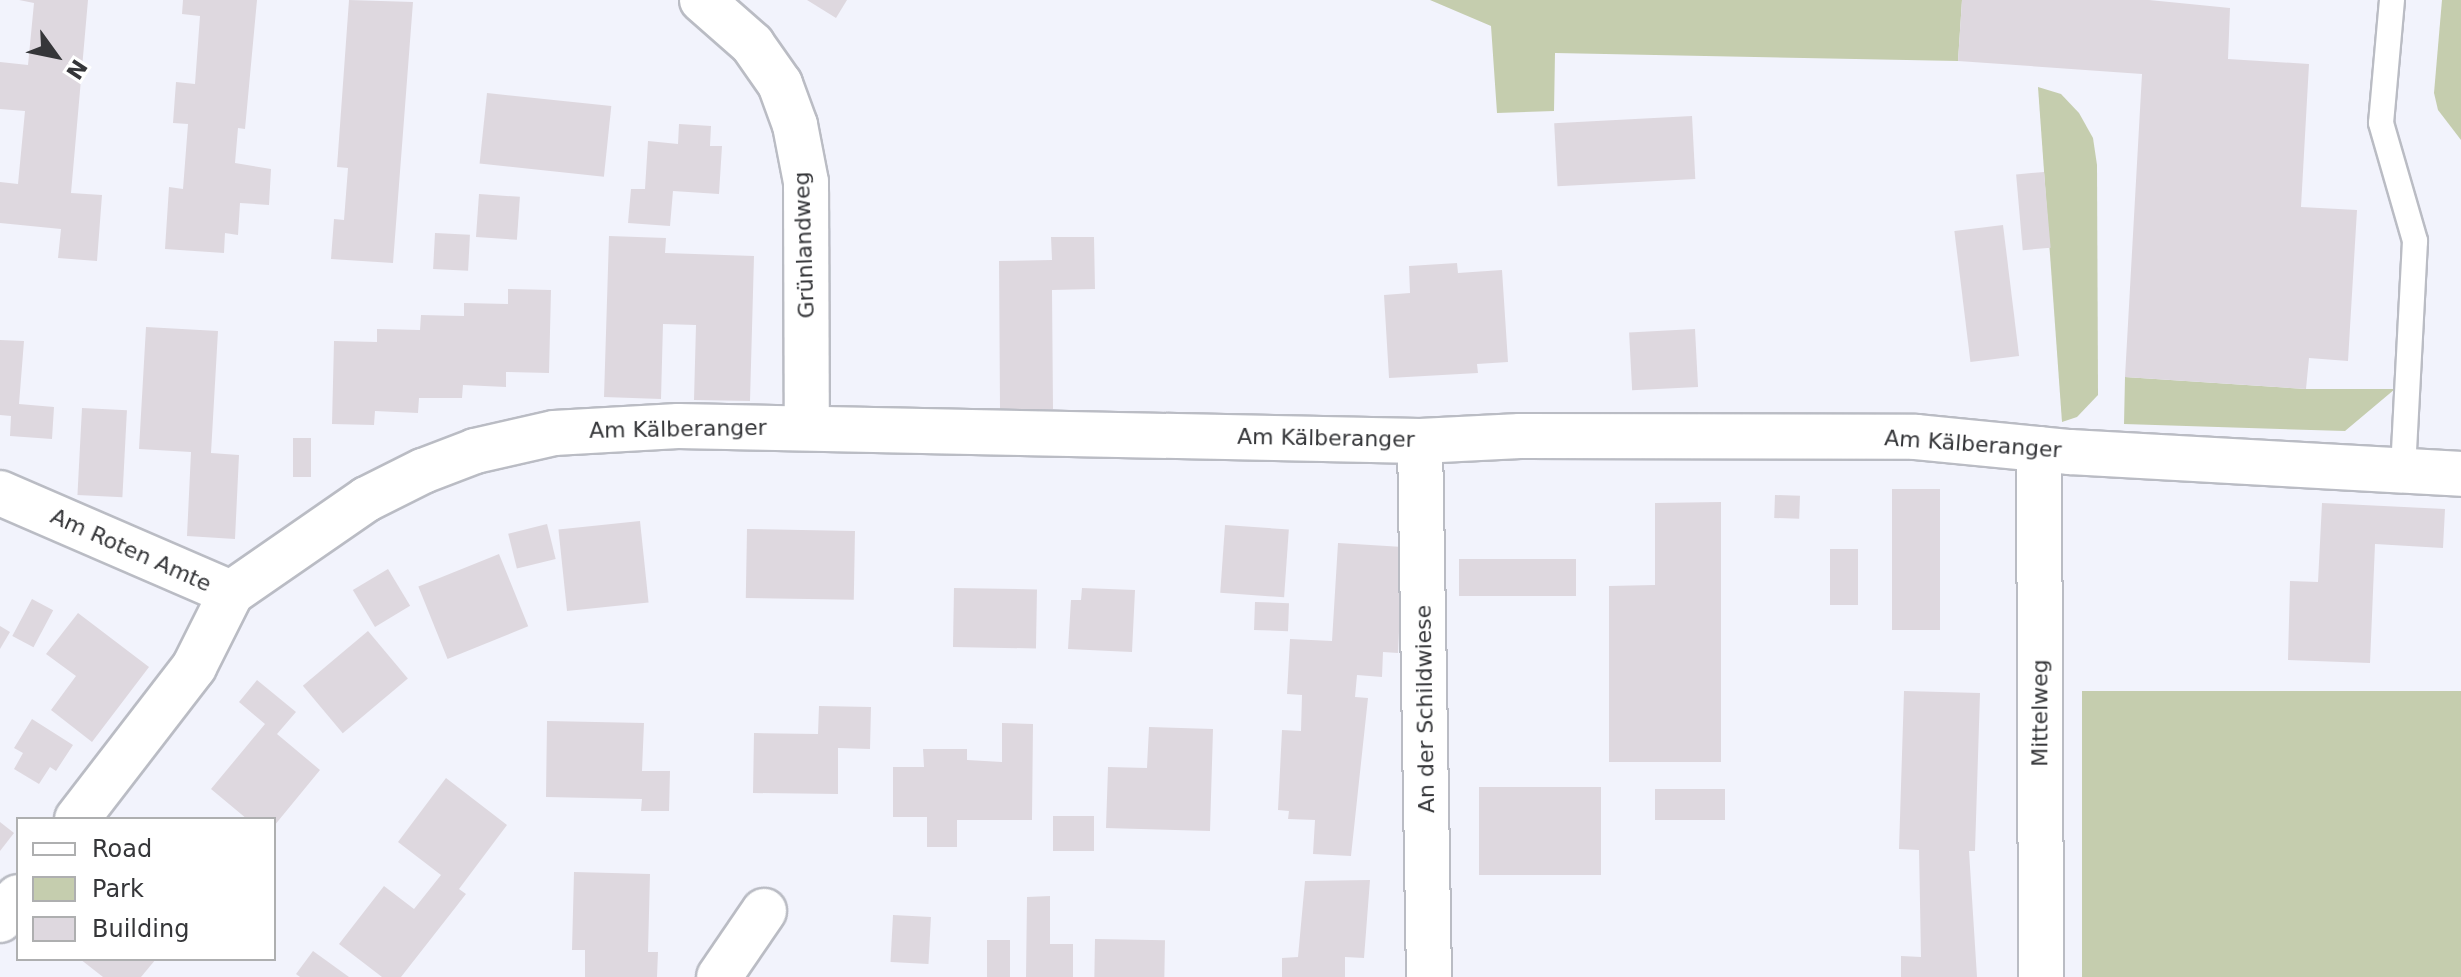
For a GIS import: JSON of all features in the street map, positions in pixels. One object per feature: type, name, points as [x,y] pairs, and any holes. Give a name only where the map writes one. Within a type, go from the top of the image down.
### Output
[{"type":"street","name":"Grünlandweg","points":[[702,0],[752,44],[780,84],[795,125],[806,182],[807,428]]},
{"type":"street","name":"Am Kälberanger","points":[[231,593],[367,499],[475,451],[554,433],[678,426],[1420,441],[1520,436],[1916,437],[2039,449],[2461,474]]},
{"type":"street","name":"An der Schildwiese","points":[[1420,441],[1429,977]]},
{"type":"street","name":"Mittelweg","points":[[2039,449],[2041,977]]},
{"type":"street","name":"Am Roten Amte","points":[[0,493],[231,593],[194,667],[79,817]]},
{"type":"street","points":[[0,920],[16,900]]},
{"type":"street","points":[[719,977],[764,911]]},
{"type":"lane","points":[[2392,0],[2381,123],[2415,241],[2403,469]]},
{"type":"green space","points":[[1430,0],[1962,0],[1958,61],[1555,53],[1554,111],[1497,113],[1491,26]]},
{"type":"green space","points":[[2442,0],[2461,0],[2461,140],[2438,110],[2434,93]]},
{"type":"green space","points":[[2038,87],[2061,94],[2079,113],[2093,138],[2097,165],[2098,395],[2077,417],[2062,422]]},
{"type":"green space","points":[[2125,377],[2306,389],[2395,389],[2345,431],[2124,424]]},
{"type":"green space","points":[[2082,691],[2461,691],[2461,977],[2082,977]]},
{"type":"building","points":[[19,0],[88,0],[71,193],[102,195],[97,261],[58,258],[61,229],[0,223],[0,182],[18,184],[25,111],[0,109],[0,62],[28,65],[34,3]]},
{"type":"building","points":[[183,0],[257,0],[245,129],[238,128],[235,163],[271,169],[269,205],[240,203],[238,235],[225,233],[224,253],[165,249],[169,187],[183,189],[188,124],[173,123],[176,82],[195,84],[200,16],[182,14]]},
{"type":"building","points":[[349,0],[413,2],[393,263],[331,259],[334,219],[344,220],[348,168],[337,167]]},
{"type":"building","points":[[807,0],[847,0],[836,18]]},
{"type":"building","points":[[1962,0],[2149,0],[2230,8],[2228,59],[2309,64],[2301,207],[2357,210],[2348,361],[2309,358],[2306,389],[2125,377],[2142,74],[1958,61]]},
{"type":"building","points":[[487,93],[611,106],[604,177],[480,164]]},
{"type":"building","points":[[1692,116],[1695,179],[1557,186],[1554,123]]},
{"type":"building","points":[[679,124],[711,126],[710,146],[722,146],[719,194],[673,191],[670,226],[628,223],[631,189],[645,189],[648,141],[678,144]]},
{"type":"building","points":[[2044,172],[2051,248],[2023,250],[2016,174]]},
{"type":"building","points":[[479,194],[520,197],[517,240],[476,237]]},
{"type":"building","points":[[2003,225],[2019,356],[1970,362],[1954,231]]},
{"type":"building","points":[[435,233],[470,235],[468,271],[433,269]]},
{"type":"building","points":[[609,236],[666,238],[665,253],[754,256],[750,401],[694,400],[696,325],[663,324],[661,399],[604,397]]},
{"type":"building","points":[[1051,237],[1094,237],[1095,289],[1052,290],[1053,409],[1000,410],[999,261],[1052,260]]},
{"type":"building","points":[[1457,263],[1458,273],[1502,270],[1508,362],[1477,364],[1478,373],[1389,378],[1384,295],[1410,293],[1409,266]]},
{"type":"building","points":[[508,289],[551,290],[549,373],[506,372],[506,387],[463,385],[462,398],[419,398],[418,413],[375,411],[374,425],[332,424],[334,341],[377,342],[377,329],[420,330],[421,315],[464,316],[464,303],[508,304]]},
{"type":"building","points":[[146,327],[218,331],[211,453],[239,455],[235,539],[187,536],[191,452],[139,449]]},
{"type":"building","points":[[1695,329],[1698,387],[1632,390],[1629,332]]},
{"type":"building","points":[[0,340],[24,341],[19,404],[54,407],[52,439],[10,436],[11,416],[0,415]]},
{"type":"building","points":[[82,408],[127,410],[122,497],[77,495]]},
{"type":"building","points":[[293,438],[311,438],[311,477],[293,477]]},
{"type":"building","points":[[1892,489],[1940,489],[1940,630],[1892,630]]},
{"type":"building","points":[[1775,495],[1800,496],[1799,519],[1774,518]]},
{"type":"building","points":[[1721,502],[1721,762],[1609,762],[1609,586],[1655,585],[1655,503]]},
{"type":"building","points":[[2322,503],[2445,509],[2443,548],[2375,544],[2370,663],[2288,660],[2290,581],[2318,582]]},
{"type":"building","points":[[640,521],[649,603],[567,611],[558,530]]},
{"type":"building","points":[[547,524],[556,559],[517,569],[508,534]]},
{"type":"building","points":[[1225,525],[1289,529],[1284,597],[1220,593]]},
{"type":"building","points":[[747,529],[855,531],[854,600],[746,598]]},
{"type":"building","points":[[1338,543],[1403,547],[1398,653],[1383,652],[1382,677],[1357,675],[1355,697],[1368,698],[1351,856],[1313,854],[1315,820],[1288,819],[1289,811],[1278,810],[1282,730],[1301,731],[1302,695],[1287,694],[1290,639],[1332,641]]},
{"type":"building","points":[[1830,549],[1858,549],[1858,605],[1830,605]]},
{"type":"building","points":[[499,554],[528,626],[448,659],[418,587]]},
{"type":"building","points":[[1459,559],[1576,559],[1576,596],[1459,596]]},
{"type":"building","points":[[388,569],[410,606],[375,627],[353,590]]},
{"type":"building","points":[[954,588],[1037,589],[1036,648],[953,647]]},
{"type":"building","points":[[1082,588],[1135,590],[1132,652],[1068,649],[1071,600],[1081,600]]},
{"type":"building","points":[[32,599],[53,610],[33,647],[12,636]]},
{"type":"building","points":[[1255,602],[1289,603],[1288,631],[1254,630]]},
{"type":"building","points":[[78,613],[149,667],[92,742],[51,710],[76,676],[46,654]]},
{"type":"building","points":[[0,626],[10,632],[0,649]]},
{"type":"building","points":[[368,631],[408,678],[343,733],[303,686]]},
{"type":"building","points":[[257,680],[296,712],[277,734],[320,770],[276,824],[276,817],[245,817],[211,789],[265,724],[239,702]]},
{"type":"building","points":[[1904,691],[1980,693],[1975,851],[1969,851],[1977,977],[1901,977],[1901,956],[1921,957],[1919,850],[1899,849]]},
{"type":"building","points":[[819,706],[871,707],[870,749],[838,748],[838,794],[753,793],[754,733],[818,734]]},
{"type":"building","points":[[32,719],[73,745],[56,771],[50,767],[39,784],[14,769],[23,753],[14,748]]},
{"type":"building","points":[[547,721],[644,723],[642,771],[670,771],[669,811],[641,811],[642,799],[546,797]]},
{"type":"building","points":[[1002,723],[1033,724],[1032,820],[957,820],[957,847],[927,847],[927,817],[893,817],[893,767],[924,767],[923,749],[967,749],[967,760],[1002,762]]},
{"type":"building","points":[[1149,727],[1213,729],[1210,831],[1106,828],[1108,767],[1147,768]]},
{"type":"building","points":[[446,778],[507,825],[459,889],[466,894],[401,977],[382,977],[339,944],[384,886],[414,909],[441,875],[398,842]]},
{"type":"building","points":[[1479,787],[1601,787],[1601,875],[1479,875]]},
{"type":"building","points":[[1655,789],[1725,789],[1725,820],[1655,820]]},
{"type":"building","points":[[1053,816],[1094,816],[1094,851],[1053,851]]},
{"type":"building","points":[[0,822],[14,833],[0,851]]},
{"type":"building","points":[[574,872],[650,874],[648,952],[658,952],[657,977],[585,977],[585,950],[572,950]]},
{"type":"building","points":[[1370,880],[1364,958],[1345,957],[1345,977],[1282,977],[1282,958],[1298,957],[1305,881]]},
{"type":"building","points":[[1050,896],[1050,944],[1073,944],[1073,977],[1026,977],[1027,897]]},
{"type":"building","points":[[893,915],[931,917],[928,964],[891,962]]},
{"type":"building","points":[[1095,939],[1165,940],[1164,977],[1094,977]]},
{"type":"building","points":[[987,940],[1010,940],[1010,977],[987,977]]},
{"type":"building","points":[[313,951],[349,977],[300,977],[296,974]]},
{"type":"building","points":[[83,961],[154,961],[141,977],[103,977]]}]
